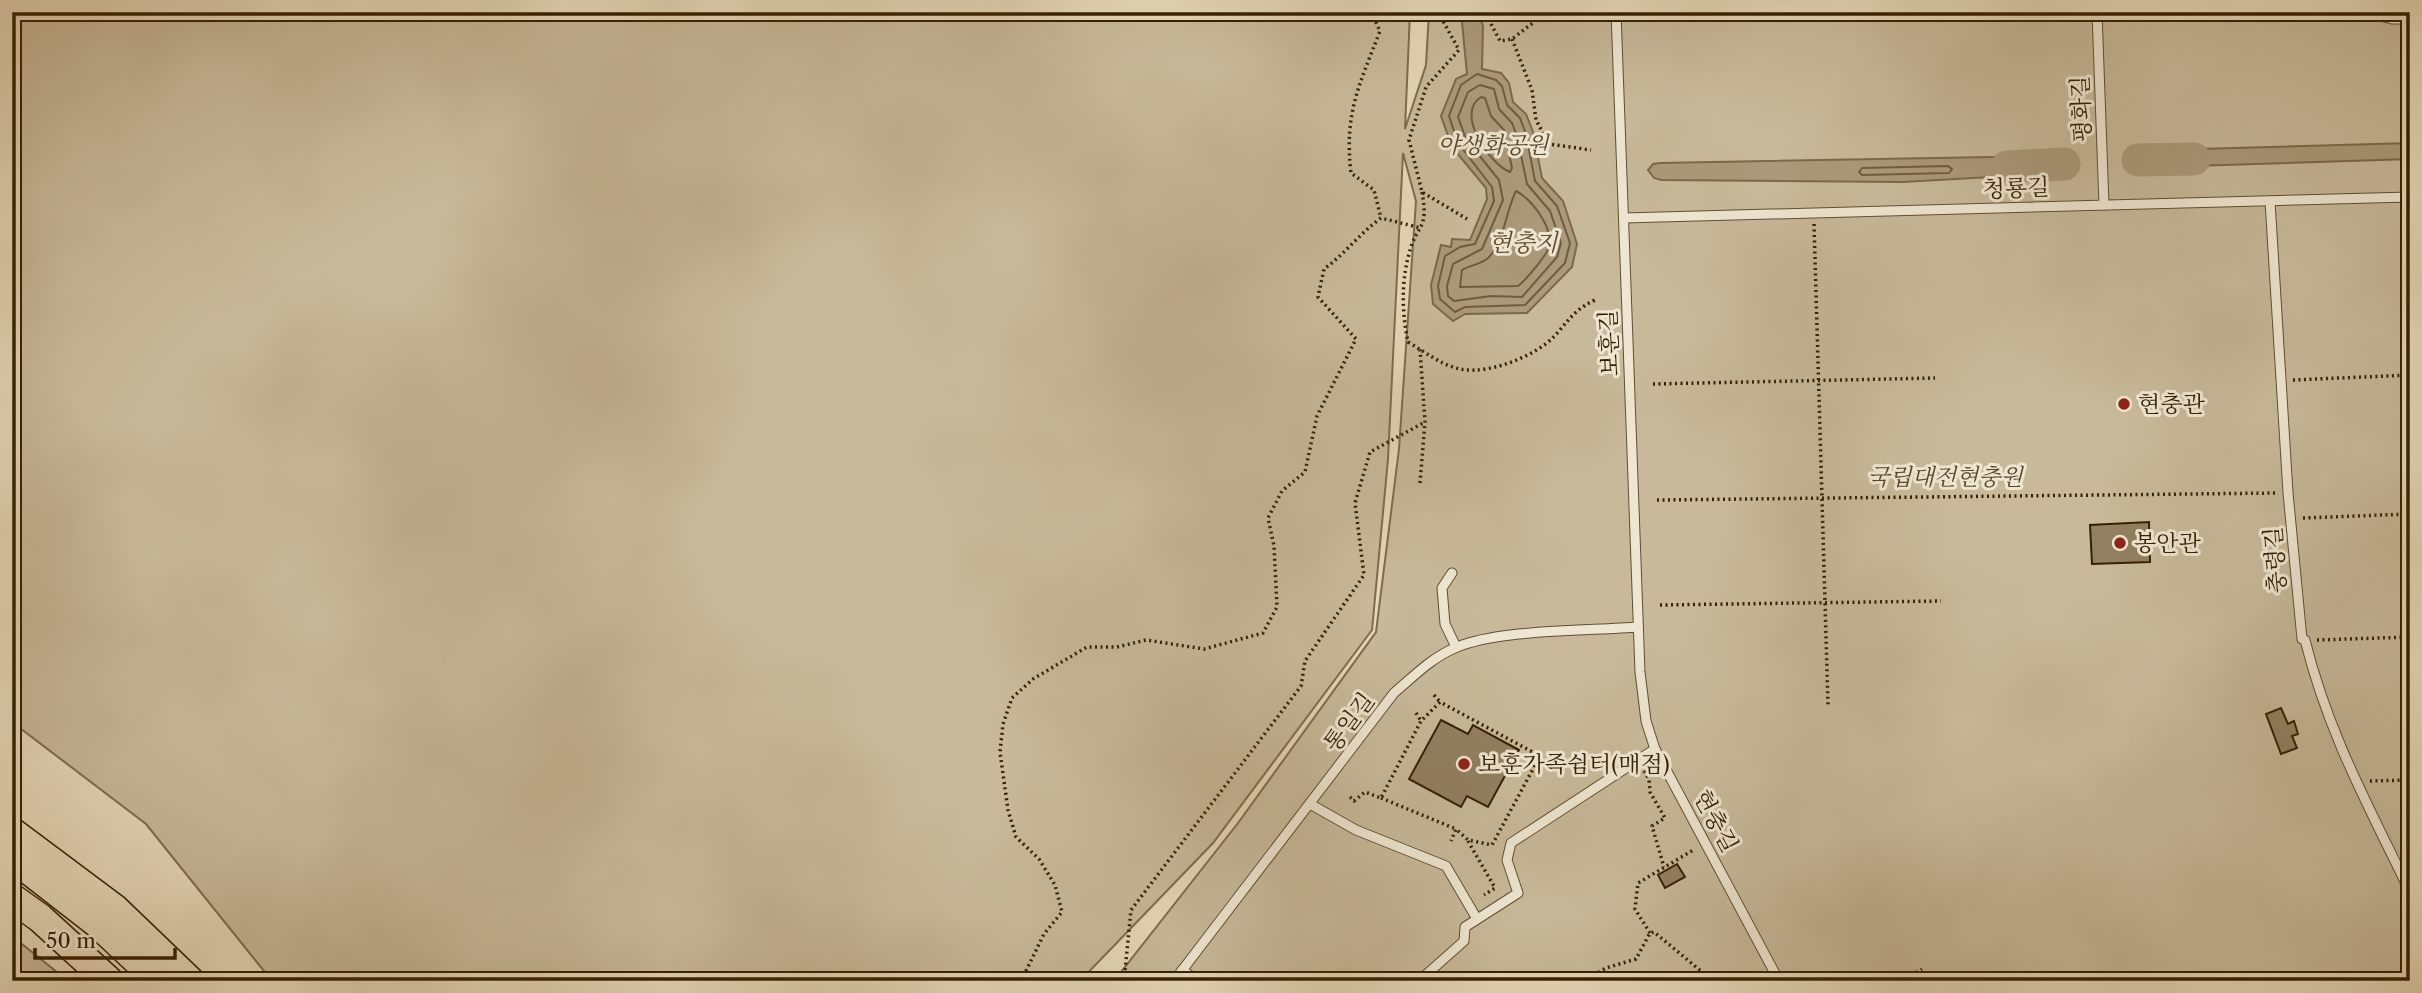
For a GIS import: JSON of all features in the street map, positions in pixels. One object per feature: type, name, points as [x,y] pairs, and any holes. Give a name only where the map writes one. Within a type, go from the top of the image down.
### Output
[{"type":"main road","points":[[12,832],[115,909],[190,981]]},
{"type":"main road","points":[[12,857],[97,923],[159,981]]},
{"type":"main road","points":[[12,876],[73,922],[139,981]]},
{"type":"main road","points":[[12,898],[40,918],[109,981]]},
{"type":"lane","name":"보훈길","points":[[1616,12],[1640,672]]},
{"type":"lane","name":"평화길","points":[[2098,12],[2104,205]]},
{"type":"lane","points":[[2365,12],[2392,19],[2410,19]]},
{"type":"lane","name":"청룡길","points":[[1624,218],[2410,197]]},
{"type":"lane","name":"충령길","points":[[2270,201],[2288,493],[2302,639],[2305,640],[2318,695],[2343,757],[2410,892]]},
{"type":"lane","points":[[1452,573],[1442,588],[1445,624],[1456,648]]},
{"type":"lane","name":"통일길","points":[[1174,981],[1394,694],[1432,660],[1456,648],[1487,638],[1638,627]]},
{"type":"lane","name":"현충길","points":[[1640,672],[1646,721],[1655,748],[1779,981]]},
{"type":"lane","points":[[1419,981],[1464,941],[1465,927],[1518,893],[1507,860],[1511,843],[1655,748]]},
{"type":"lane","points":[[1310,804],[1356,830],[1446,866],[1477,919]]},
{"type":"lane","points":[[1182,970],[1198,981]]},
{"type":"path","points":[[1371,12],[1380,31],[1350,112],[1347,144],[1351,173],[1374,190],[1381,218]]},
{"type":"path","points":[[1438,12],[1459,50],[1426,88],[1409,140],[1426,218],[1409,253],[1402,314],[1408,342],[1444,364],[1475,373],[1518,360],[1547,342],[1574,310],[1595,300]]},
{"type":"path","points":[[1491,24],[1500,41],[1512,39],[1547,12]]},
{"type":"path","points":[[1512,39],[1532,90],[1536,120],[1549,144],[1591,149]]},
{"type":"path","points":[[1422,192],[1467,219]]},
{"type":"path","points":[[1814,213],[1828,705]]},
{"type":"path","points":[[1381,218],[1421,228]]},
{"type":"path","points":[[1021,981],[1044,934],[1062,912],[1055,885],[1039,859],[1016,836],[1008,810],[1000,752],[1003,724],[1012,698],[1033,679],[1087,647],[1116,647],[1146,640],[1204,649],[1264,633],[1277,607],[1274,546],[1268,518],[1282,491],[1305,472],[1317,416],[1356,339],[1318,297],[1324,269],[1348,251],[1367,229],[1381,218]]},
{"type":"path","points":[[1420,349],[1425,422],[1420,483]]},
{"type":"path","points":[[2283,380],[2410,375]]},
{"type":"path","points":[[1653,384],[1935,378]]},
{"type":"path","points":[[1124,981],[1131,910],[1301,686],[1305,661],[1364,575],[1355,503],[1370,452],[1425,422]]},
{"type":"path","points":[[1657,500],[2288,493]]},
{"type":"path","points":[[2291,518],[2410,514]]},
{"type":"path","points":[[1660,605],[1941,601]]},
{"type":"path","points":[[2305,640],[2410,636]]},
{"type":"path","points":[[1434,695],[1440,702],[1541,756],[1492,845],[1468,840]]},
{"type":"path","points":[[1381,798],[1421,721],[1440,702]]},
{"type":"path","points":[[1416,713],[1421,721]]},
{"type":"path","points":[[1642,769],[1665,818],[1652,826],[1664,867]]},
{"type":"path","points":[[2357,782],[2410,780]]},
{"type":"path","points":[[1350,797],[1354,801],[1364,792],[1456,830],[1468,840],[1495,888],[1484,895]]},
{"type":"path","points":[[1451,841],[1456,830]]},
{"type":"path","points":[[1650,933],[1635,909],[1638,883],[1706,843]]},
{"type":"path","points":[[1650,933],[1654,932],[1713,981]]},
{"type":"path","points":[[1584,981],[1606,968],[1636,959],[1650,933]]},
{"type":"path","points":[[1902,981],[1922,968]]},
{"type":"green space","points":[[12,12],[1410,12],[1405,129],[1426,65],[1429,12],[2410,12],[2410,981],[1114,981],[1238,823],[1376,632],[1399,449],[1416,201],[1403,153],[1388,459],[1372,630],[1213,843],[1080,981],[272,981],[146,824],[12,722]]},
{"type":"green space","points":[[12,936],[68,981],[12,980]]},
{"type":"water","name":"현충지","points":[[1461,12],[1478,12],[1483,26],[1482,69],[1501,73],[1509,83],[1513,102],[1526,114],[1533,132],[1542,178],[1563,201],[1577,244],[1572,267],[1527,313],[1465,314],[1453,321],[1433,304],[1431,285],[1441,245],[1451,247],[1452,239],[1470,240],[1487,199],[1486,188],[1452,147],[1441,116],[1456,79],[1467,74]]},
{"type":"water","points":[[2410,143],[2410,159],[2161,167],[2151,160],[2161,150]]},
{"type":"water","points":[[2044,156],[2052,165],[2043,174],[1903,182],[1661,180],[1654,178],[1648,170],[1653,164],[1660,163]]},
{"type":"building","name":"봉안관","points":[[2149,522],[2150,562],[2092,564],[2090,525]]},
{"type":"building","points":[[2281,708],[2288,724],[2294,721],[2298,734],[2292,736],[2297,748],[2281,754],[2266,714]]},
{"type":"building","name":"보훈가족쉼터(매점)","points":[[1441,720],[1468,734],[1473,725],[1519,750],[1488,807],[1467,796],[1461,807],[1409,779]]},
{"type":"building","points":[[1677,864],[1685,877],[1665,888],[1658,875]]},
{"type":"waterway","points":[[2138,160],[2194,159]]},
{"type":"waterway","points":[[2007,167],[2064,164]]},
{"type":"place","name":"현충관","points":[[2124,404]]},
{"type":"place","name":"봉안관","points":[[2120,543]]},
{"type":"place","name":"보훈가족쉼터(매점)","points":[[1464,764]]},
{"type":"park label","name":"야생화공원","points":[[1493,145]]},
{"type":"park label","name":"국립대전현충원","points":[[1945,477]]}]
